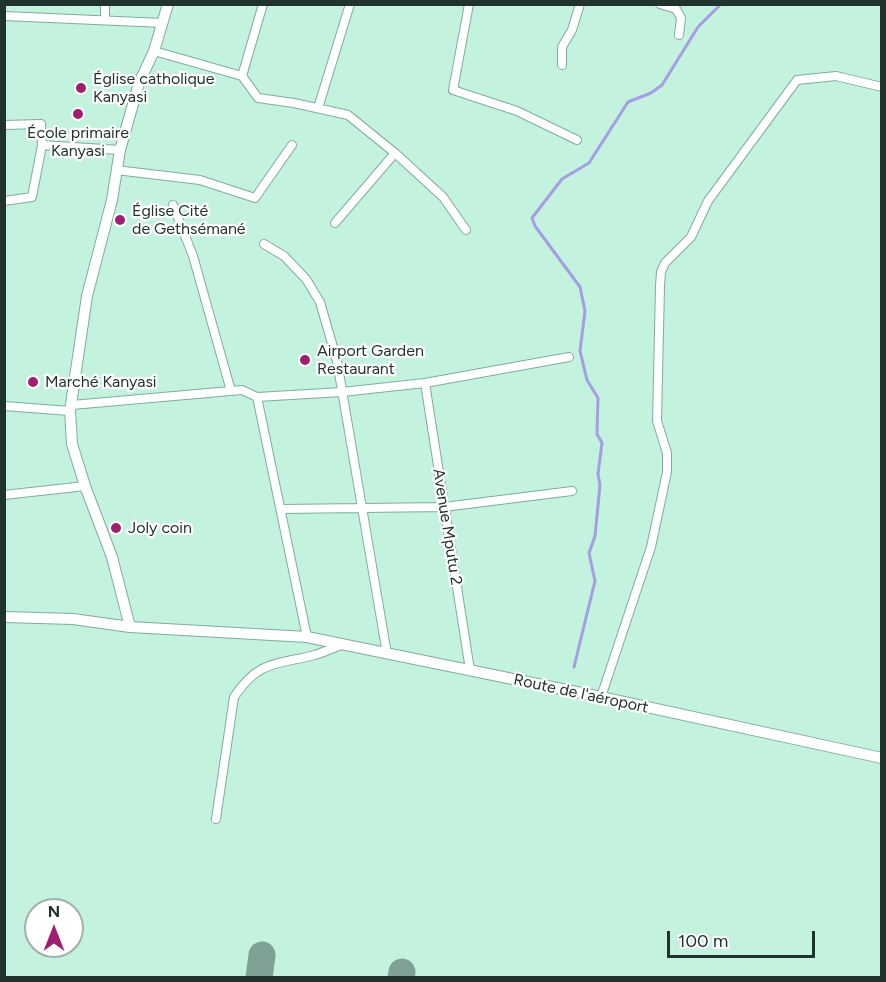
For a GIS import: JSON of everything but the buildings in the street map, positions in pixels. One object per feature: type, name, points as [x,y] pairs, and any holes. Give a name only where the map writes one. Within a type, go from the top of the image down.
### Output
[{"type":"street","points":[[105,4],[105,20]]},
{"type":"street","points":[[130,627],[112,557],[84,486],[72,444],[71,408],[87,296],[112,200],[120,150],[139,83],[154,51],[168,4]]},
{"type":"street","points":[[242,76],[263,4]]},
{"type":"street","points":[[318,108],[350,4]]},
{"type":"street","points":[[469,4],[453,90],[517,111],[577,140]]},
{"type":"street","points":[[562,64],[562,47],[572,30],[580,4]]},
{"type":"street","points":[[660,4],[676,9],[681,18],[679,35]]},
{"type":"street","points":[[4,16],[163,23]]},
{"type":"street","points":[[154,51],[242,76],[258,98],[348,115],[395,153],[443,197],[466,230]]},
{"type":"street","points":[[601,697],[651,548],[667,472],[667,453],[657,421],[660,272],[665,263],[691,237],[708,201],[797,80],[836,76],[882,87]]},
{"type":"street","points":[[4,124],[41,124],[42,145],[32,197],[4,201]]},
{"type":"street","points":[[42,145],[120,150]]},
{"type":"street","points":[[116,170],[200,180],[255,198],[292,145]]},
{"type":"street","points":[[335,223],[395,153]]},
{"type":"street","points":[[173,205],[193,256],[231,391]]},
{"type":"street","points":[[264,244],[284,256],[306,279],[320,302],[337,361],[387,654]]},
{"type":"street","points":[[4,406],[71,408],[242,390],[257,398],[342,392],[425,383],[568,357]]},
{"type":"street","name":"Avenue Mputu 2","points":[[425,383],[470,670]]},
{"type":"street","points":[[257,398],[307,637]]},
{"type":"street","points":[[4,495],[84,486]]},
{"type":"street","points":[[281,509],[444,507],[572,491]]},
{"type":"street","name":"Route de l'aéroport","points":[[4,617],[73,619],[130,627],[307,637],[601,697],[882,758]]},
{"type":"street","points":[[216,819],[234,697],[244,683],[265,666],[315,655],[342,645]]},
{"type":"waterway","points":[[574,667],[595,581],[589,553],[595,536],[600,485],[598,474],[602,443],[597,434],[598,398],[587,380],[580,351],[585,311],[580,287],[535,226],[532,218],[562,179],[589,163],[628,102],[651,93],[662,85],[698,27],[721,4]]},
{"type":"taxiway","points":[[259,978],[262,955]]},
{"type":"taxiway","points":[[401,978],[402,972]]},
{"type":"place","name":"Église catholique Kanyasi","points":[[81,88]]},
{"type":"place","name":"École primaire Kanyasi","points":[[78,114]]},
{"type":"place","name":"Église Cité de Gethsémané","points":[[120,220]]},
{"type":"place","name":"Airport Garden Restaurant","points":[[305,360]]},
{"type":"place","name":"Marché Kanyasi","points":[[33,382]]},
{"type":"place","name":"Joly coin","points":[[116,528]]}]
